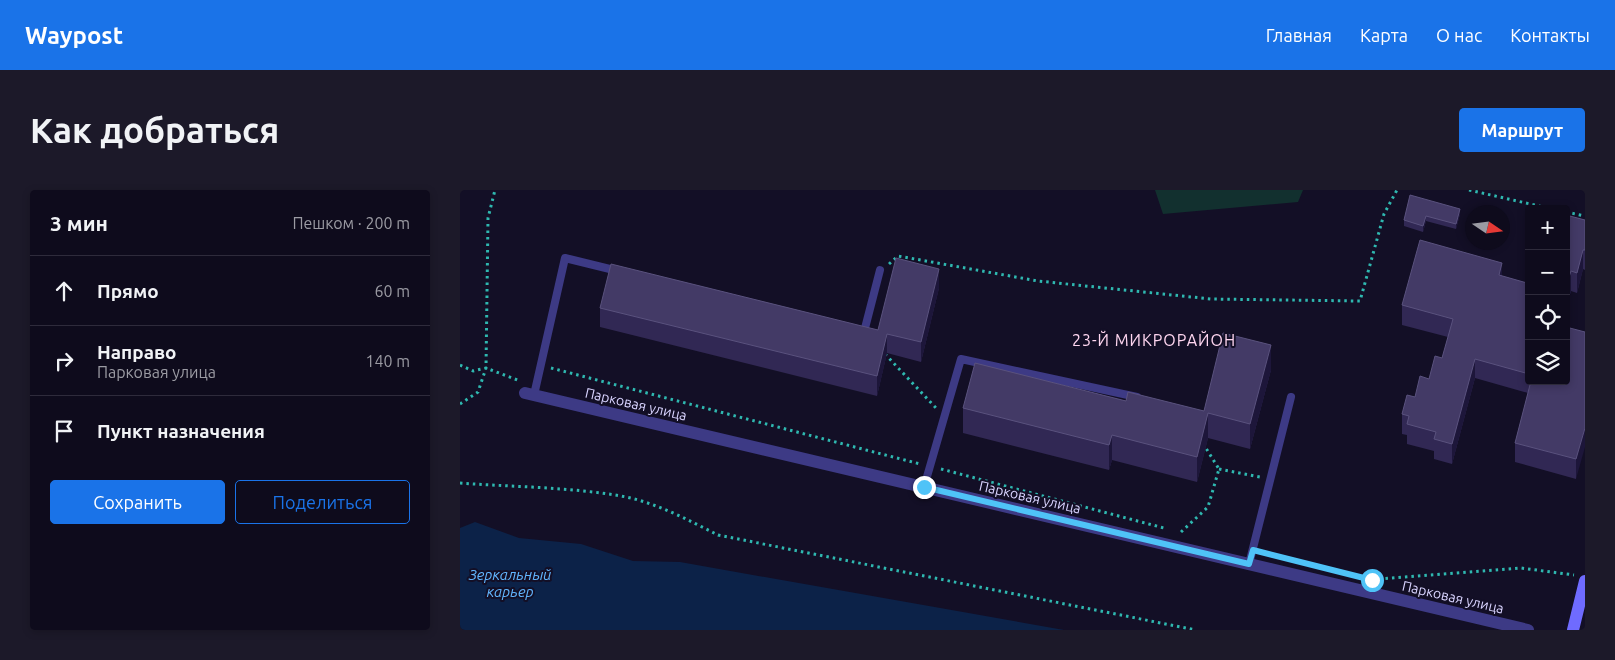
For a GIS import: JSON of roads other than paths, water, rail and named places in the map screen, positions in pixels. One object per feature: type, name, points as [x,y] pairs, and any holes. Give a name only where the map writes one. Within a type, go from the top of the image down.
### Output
[{"type":"street","name":"Парковая улица","points":[[530,394],[1528,630]]},
{"type":"street","points":[[1573,630],[1580,578]]},
{"type":"lane","points":[[530,394],[541,366],[565,258],[623,272]]},
{"type":"lane","points":[[855,329],[864,332],[880,270]]},
{"type":"lane","points":[[924,487],[961,360],[1142,398]]},
{"type":"lane","points":[[1249,564],[1291,397]]},
{"type":"water","name":"Зеркальный карьер","points":[[475,522],[519,538],[581,544],[633,561],[680,562],[1064,630],[460,630],[460,528]]},
{"type":"district","name":"23-Й МИКРОРАЙОН","points":[[1154,340]]}]
